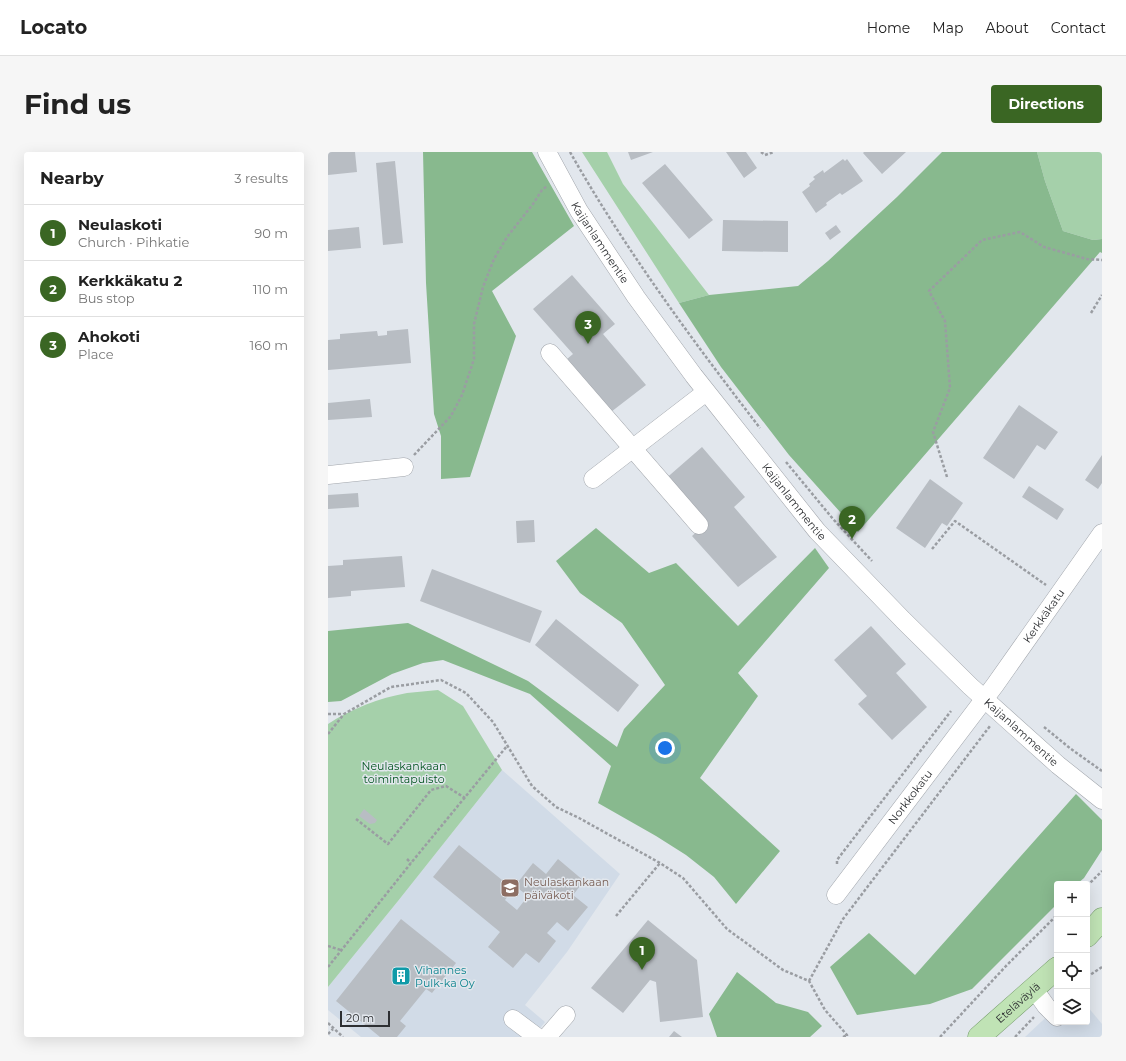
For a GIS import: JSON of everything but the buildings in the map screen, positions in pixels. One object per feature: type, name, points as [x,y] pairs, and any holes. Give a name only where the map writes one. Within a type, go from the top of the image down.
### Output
[{"type":"main road","points":[[1090,933],[1102,919]]},
{"type":"main road","name":"Eteläväylä","points":[[979,1037],[1054,971]]},
{"type":"street","name":"Kaijanlammentie","points":[[547,152],[579,211],[636,297],[706,392],[817,531],[903,620],[984,699],[1058,765],[1102,800]]},
{"type":"street","points":[[550,353],[634,448],[700,526]]},
{"type":"street","points":[[593,479],[706,392]]},
{"type":"street","points":[[328,475],[404,467]]},
{"type":"street","name":"Kerkkäkatu","points":[[984,699],[1102,533]]},
{"type":"street","name":"Norkkokatu","points":[[836,895],[984,699]]},
{"type":"street","points":[[1034,989],[1046,1006],[1054,1014]]},
{"type":"street","points":[[547,1037],[566,1015]]},
{"type":"street","points":[[513,1019],[537,1037]]},
{"type":"path","points":[[570,152],[597,200],[693,341],[764,434]]},
{"type":"path","points":[[760,152],[765,155],[774,152]]},
{"type":"path","points":[[404,467],[451,416],[462,395],[474,359],[474,324],[483,287],[494,259],[507,237],[542,190],[560,176]]},
{"type":"path","points":[[947,477],[933,432],[950,388],[945,321],[929,291],[982,240],[1020,232],[1044,247],[1088,259],[1102,260]]},
{"type":"path","points":[[1091,312],[1102,295]]},
{"type":"path","points":[[784,458],[833,519],[876,565]]},
{"type":"path","points":[[932,549],[955,521],[1050,588]]},
{"type":"path","points":[[328,734],[344,714],[391,687],[441,680],[466,693],[493,722],[532,786],[556,807],[579,818],[660,863],[683,878],[728,929],[783,970],[809,981],[825,1010],[847,1036],[843,1037]]},
{"type":"path","points":[[328,714],[344,714]]},
{"type":"path","points":[[1040,724],[1102,771]]},
{"type":"path","points":[[328,967],[507,746]]},
{"type":"path","points":[[809,981],[843,919],[973,748]]},
{"type":"path","points":[[356,819],[388,844],[431,790],[446,786],[465,798]]},
{"type":"path","points":[[407,859],[411,863]]},
{"type":"path","points":[[616,916],[660,863]]},
{"type":"path","points":[[1090,883],[1102,871]]},
{"type":"path","points":[[940,1037],[1006,966],[1055,917]]},
{"type":"path","points":[[328,946],[341,950]]},
{"type":"path","points":[[1090,975],[1102,967]]},
{"type":"path","points":[[328,1023],[343,1037]]},
{"type":"path","points":[[328,1034],[333,1029]]},
{"type":"shaded area","name":"Neulaskankaan päiväkoti","points":[[502,770],[620,874],[567,952],[525,1005],[545,1022],[533,1037],[361,1037],[328,1010],[328,987]]},
{"type":"shaded area","points":[[1054,1010],[1054,1025],[1090,1025],[1090,1010],[1102,1024],[1102,1037],[1025,1037]]},
{"type":"green space","points":[[423,152],[532,152],[574,226],[492,291],[516,336],[470,477],[441,479],[441,436],[434,414],[426,283]]},
{"type":"green space","points":[[582,152],[607,152],[623,184],[709,295],[679,303]]},
{"type":"green space","points":[[942,152],[1037,152],[1045,181],[1063,231],[1093,240],[1102,239],[1102,253],[1100,252],[858,532],[789,455],[721,367],[679,303],[709,295],[798,286],[828,261],[897,197]]},
{"type":"green space","points":[[1037,152],[1102,152],[1102,239],[1093,240],[1063,231],[1045,181]]},
{"type":"green space","points":[[596,528],[649,573],[676,563],[738,626],[815,548],[829,568],[738,673],[758,696],[700,778],[780,851],[736,904],[714,877],[686,855],[598,803],[611,766],[530,694],[443,660],[423,663],[392,674],[341,701],[328,702],[328,631],[408,623],[528,681],[617,747],[624,729],[665,685],[622,623],[580,593],[556,561]]},
{"type":"green space","name":"Neulaskankaan toimintapuisto","points":[[438,690],[463,706],[502,770],[328,987],[328,724],[356,709],[376,701],[407,693]]},
{"type":"green space","points":[[1076,794],[1102,820],[1102,850],[1084,878],[1080,881],[1054,881],[1054,907],[972,989],[930,1004],[857,1015],[830,967],[869,933],[915,975]]},
{"type":"green space","points":[[737,972],[776,1003],[808,1012],[822,1026],[810,1037],[717,1037],[709,1014]]},
{"type":"place","name":"Ahokoti","points":[[588,344]]},
{"type":"place","name":"Kerkkäkatu 2","points":[[852,539]]},
{"type":"place","name":"Neulaskankaan päiväkoti","points":[[510,888]]},
{"type":"place","name":"Neulaskoti","points":[[642,970]]},
{"type":"place","name":"Vihannes Pulk-ka Oy","points":[[401,976]]}]
